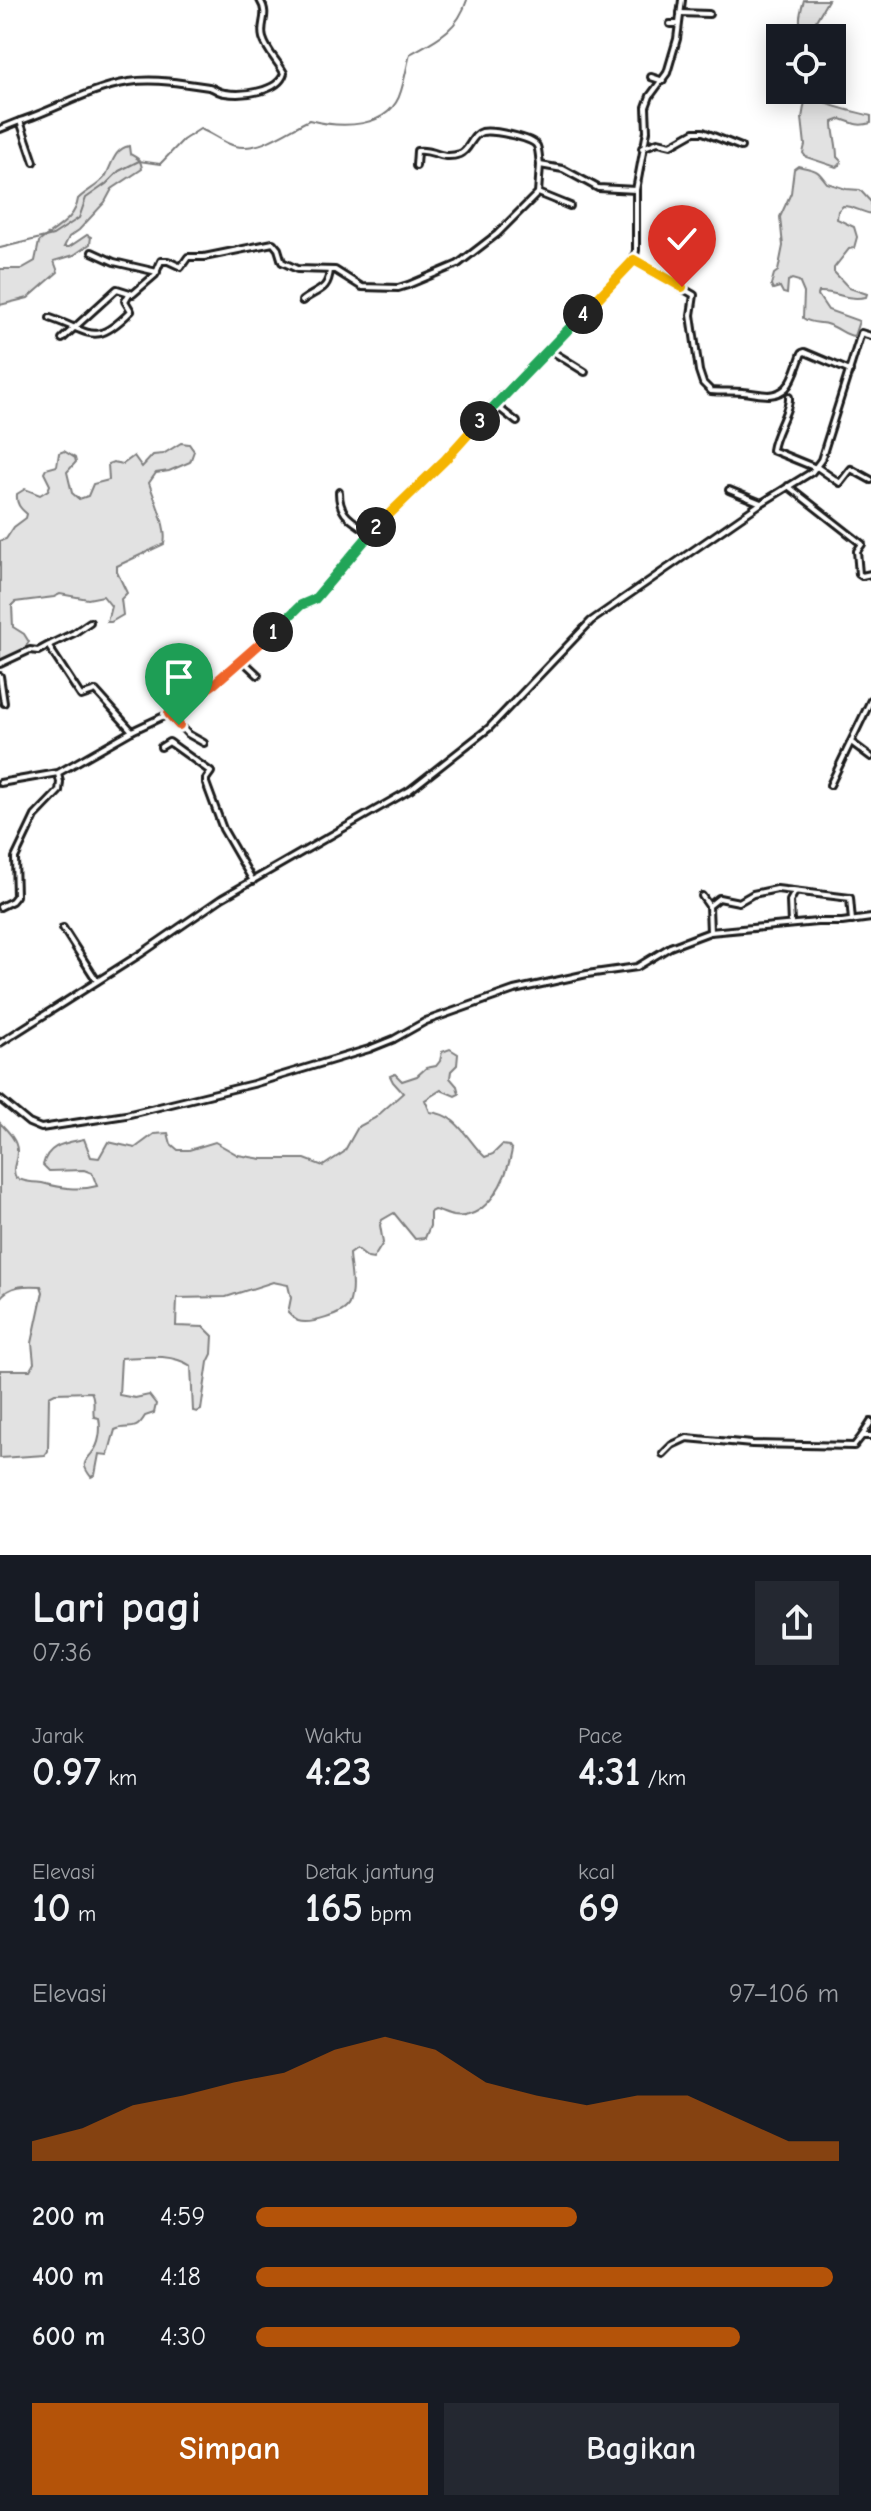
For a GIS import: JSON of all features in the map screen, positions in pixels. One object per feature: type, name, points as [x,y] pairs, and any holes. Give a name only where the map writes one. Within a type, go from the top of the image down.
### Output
[{"type":"street","points":[[0,129],[100,88],[134,81],[209,87],[231,94],[272,86],[282,80],[284,73],[262,35],[266,13],[260,0]]},
{"type":"street","points":[[0,783],[58,773],[169,714],[215,683],[295,610],[315,599],[370,533],[445,460],[494,404],[634,260],[636,190],[647,131],[647,101],[663,81],[675,48],[682,0]]},
{"type":"street","points":[[680,13],[709,14]]},
{"type":"street","points":[[670,24],[678,24]]},
{"type":"street","points":[[651,77],[663,81]]},
{"type":"street","points":[[20,121],[34,162]]},
{"type":"street","points":[[50,318],[90,335],[109,331],[131,311],[125,301],[130,294],[157,272],[163,261],[180,268],[188,257],[204,257],[271,242],[278,249],[282,262],[290,267],[339,271],[362,287],[384,289],[408,285],[464,259],[497,234],[538,193],[540,165],[537,146],[521,137],[485,132],[477,135],[460,154],[443,157],[419,150],[416,152],[416,166]]},
{"type":"street","points":[[642,148],[656,142],[671,145],[694,132],[703,132],[741,147]]},
{"type":"street","points":[[540,165],[563,169],[598,188],[636,190]]},
{"type":"street","points":[[538,193],[570,206]]},
{"type":"street","points":[[92,252],[114,262],[157,272]]},
{"type":"street","points":[[634,260],[694,295],[691,315],[699,371],[703,383],[711,391],[771,396],[788,386],[805,352],[850,371]]},
{"type":"street","points":[[302,301],[324,287],[330,270]]},
{"type":"street","points":[[62,339],[117,289],[130,294]]},
{"type":"street","points":[[0,1043],[222,898],[410,790],[489,728],[591,621],[817,468],[861,333],[871,336]]},
{"type":"street","points":[[548,349],[585,372]]},
{"type":"street","points":[[789,397],[790,404],[772,448],[775,452],[817,468],[840,483],[851,469],[871,480]]},
{"type":"street","points":[[494,404],[517,422]]},
{"type":"street","points":[[788,486],[862,544],[857,551],[859,574],[871,574]]},
{"type":"street","points":[[729,490],[762,503]]},
{"type":"street","points":[[339,492],[344,514],[370,533]]},
{"type":"street","points":[[0,664],[30,650],[38,651],[90,622]]},
{"type":"street","points":[[49,645],[81,696],[96,691],[132,731]]},
{"type":"street","points":[[242,660],[258,675]]},
{"type":"street","points":[[0,676],[4,703]]},
{"type":"street","points":[[830,785],[871,700]]},
{"type":"street","points":[[169,714],[188,734],[204,743]]},
{"type":"street","points":[[161,747],[169,742],[211,772],[206,783],[212,803],[253,881]]},
{"type":"street","points":[[851,742],[871,757]]},
{"type":"street","points":[[0,907],[16,896],[15,858],[35,816],[59,791],[58,773]]},
{"type":"street","points":[[709,906],[719,898],[739,902],[753,894],[777,889],[850,898],[852,921]]},
{"type":"street","points":[[791,924],[790,901],[795,892]]},
{"type":"street","points":[[702,896],[709,906],[710,932]]},
{"type":"street","points":[[0,1099],[29,1123],[41,1128],[126,1115],[253,1084],[369,1049],[426,1021],[514,990],[637,967],[670,947],[710,932],[871,918]]},
{"type":"street","points":[[63,928],[97,981]]},
{"type":"street","points":[[663,1454],[672,1445],[687,1438],[752,1444],[854,1446],[871,1422]]},
{"type":"street","points":[[862,1436],[871,1436]]},
{"type":"shaded area","points":[[804,0],[828,0],[814,24],[800,24]]},
{"type":"shaded area","points":[[804,104],[828,104],[871,116],[871,123],[856,124],[841,119],[833,122],[837,157],[841,161],[836,167],[806,157],[803,153]]},
{"type":"shaded area","points":[[129,146],[130,154],[139,160],[142,169],[112,189],[105,202],[69,237],[64,247],[87,235],[91,237],[90,244],[74,255],[54,261],[58,272],[28,298],[0,305],[0,269],[21,269],[35,261],[39,242],[68,219],[78,199],[105,177],[117,154]]},
{"type":"shaded area","points":[[798,166],[816,171],[827,183],[860,190],[871,202],[871,214],[846,206],[838,211],[837,219],[854,227],[857,237],[854,248],[849,249],[834,268],[849,288],[867,294],[866,297],[852,298],[825,292],[818,295],[828,310],[859,321],[854,336],[833,326],[803,318],[804,293],[799,281],[788,281],[787,294],[780,287],[773,289],[771,285],[778,271],[783,246],[780,217],[791,193],[794,169]]},
{"type":"shaded area","points":[[181,443],[189,444],[194,451],[190,462],[156,473],[149,483],[162,522],[164,544],[117,566],[127,593],[121,599],[123,615],[107,622],[111,606],[103,596],[88,599],[60,594],[15,602],[12,605],[13,627],[24,634],[29,642],[22,651],[0,660],[0,541],[6,539],[14,527],[26,518],[17,494],[25,489],[40,495],[48,490],[50,485],[44,473],[46,469],[57,466],[59,453],[64,451],[75,458],[76,462],[67,472],[72,493],[79,499],[88,496],[93,484],[109,480],[108,464],[123,464],[134,456],[142,467],[153,455],[163,454]]},
{"type":"shaded area","points":[[450,1049],[458,1054],[457,1065],[451,1071],[450,1078],[459,1094],[455,1096],[441,1090],[425,1100],[430,1112],[448,1117],[485,1157],[502,1145],[512,1150],[506,1173],[486,1205],[465,1216],[434,1210],[430,1212],[430,1226],[425,1238],[415,1239],[394,1213],[382,1220],[383,1243],[373,1259],[356,1249],[349,1254],[352,1285],[349,1304],[326,1318],[310,1322],[295,1319],[288,1313],[291,1298],[288,1285],[273,1282],[226,1297],[177,1298],[176,1326],[204,1327],[213,1336],[201,1410],[193,1411],[191,1366],[166,1357],[121,1358],[119,1395],[135,1398],[149,1395],[156,1404],[154,1413],[145,1416],[134,1427],[115,1430],[108,1455],[99,1454],[95,1475],[91,1477],[85,1466],[97,1445],[100,1432],[99,1418],[94,1417],[91,1392],[55,1393],[49,1396],[48,1451],[45,1455],[0,1458],[0,1370],[30,1370],[34,1363],[32,1343],[43,1292],[41,1286],[24,1286],[8,1290],[0,1298],[0,1123],[16,1144],[16,1178],[63,1187],[97,1186],[92,1173],[84,1170],[49,1171],[43,1165],[53,1149],[84,1139],[91,1157],[99,1158],[108,1142],[135,1148],[154,1134],[168,1133],[171,1144],[178,1150],[215,1142],[238,1155],[262,1159],[305,1159],[323,1166],[344,1152],[358,1127],[375,1118],[403,1093],[390,1076],[395,1074],[402,1081],[417,1076],[426,1068],[436,1066],[442,1052]]},
{"type":"waterway","points":[[0,248],[53,235],[79,218],[86,198],[119,171],[139,161],[160,164],[183,140],[200,129],[231,145],[244,147],[264,143],[309,120],[349,125],[375,119],[395,104],[410,54],[452,27],[467,0]]},
{"type":"route","points":[[179,725],[169,714],[215,683],[295,610],[315,599],[363,541],[445,460],[494,404],[627,266],[634,260],[682,287]]}]
